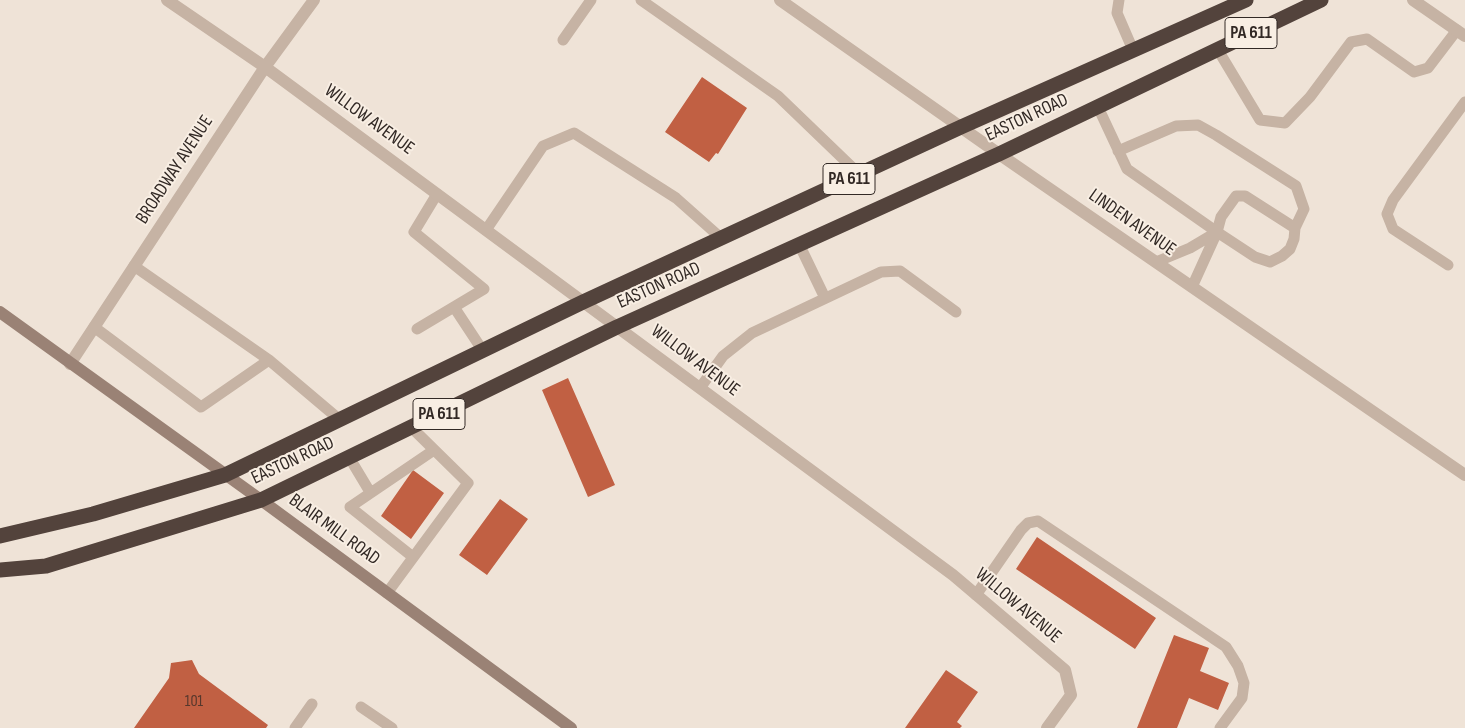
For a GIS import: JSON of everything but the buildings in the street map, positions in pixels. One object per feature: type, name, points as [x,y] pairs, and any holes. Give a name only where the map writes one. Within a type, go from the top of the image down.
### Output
[{"type":"highway","name":"EASTON ROAD","points":[[0,536],[93,514],[225,475],[583,302],[961,127],[1246,0]]},
{"type":"highway","name":"EASTON ROAD","points":[[0,570],[46,566],[261,500],[617,327],[999,154],[1321,0]]},
{"type":"main road","name":"BLAIR MILL ROAD","points":[[0,312],[261,500],[571,728]]},
{"type":"street","name":"WILLOW AVENUE","points":[[167,0],[265,67],[700,388],[976,595],[1065,670],[1072,695],[1047,728]]},
{"type":"street","name":"BROADWAY AVENUE","points":[[70,364],[265,67],[314,0]]},
{"type":"street","name":"LINDEN AVENUE","points":[[780,0],[999,154],[1465,475]]},
{"type":"street","points":[[1413,0],[1461,33]]},
{"type":"lane","points":[[563,40],[591,0]]},
{"type":"lane","points":[[641,0],[778,96],[859,174]]},
{"type":"lane","points":[[1118,0],[1117,13],[1133,50]]},
{"type":"lane","points":[[1218,50],[1260,120],[1285,123],[1310,97],[1352,42],[1367,39],[1414,72],[1428,68],[1461,33]]},
{"type":"lane","points":[[1448,265],[1393,230],[1387,214],[1393,200],[1465,102]]},
{"type":"lane","points":[[1098,106],[1118,151],[1127,169],[1255,257],[1270,262],[1282,256],[1290,249],[1304,209],[1296,186],[1216,134],[1198,125],[1176,126],[1118,151]]},
{"type":"lane","points":[[486,230],[543,146],[574,133],[676,198],[721,238]]},
{"type":"lane","points":[[417,329],[484,289],[414,232],[437,194]]},
{"type":"lane","points":[[1192,287],[1218,232],[1221,218],[1236,196],[1245,196],[1296,228]]},
{"type":"lane","points":[[1156,262],[1190,248],[1218,232]]},
{"type":"lane","points":[[799,244],[825,298]]},
{"type":"lane","points":[[134,266],[269,360],[340,420]]},
{"type":"lane","points":[[700,388],[723,356],[752,333],[881,272],[900,271],[956,312]]},
{"type":"lane","points":[[454,308],[483,351]]},
{"type":"lane","points":[[94,327],[201,407],[269,360]]},
{"type":"lane","points":[[387,593],[468,483],[411,427]]},
{"type":"lane","points":[[413,557],[350,507],[434,450]]},
{"type":"lane","points":[[349,457],[370,492]]},
{"type":"lane","points":[[976,595],[1021,530],[1028,523],[1038,521],[1226,647],[1238,666],[1244,683],[1242,698],[1220,728]]},
{"type":"lane","points":[[295,728],[312,704]]},
{"type":"lane","points":[[361,707],[392,728]]}]
